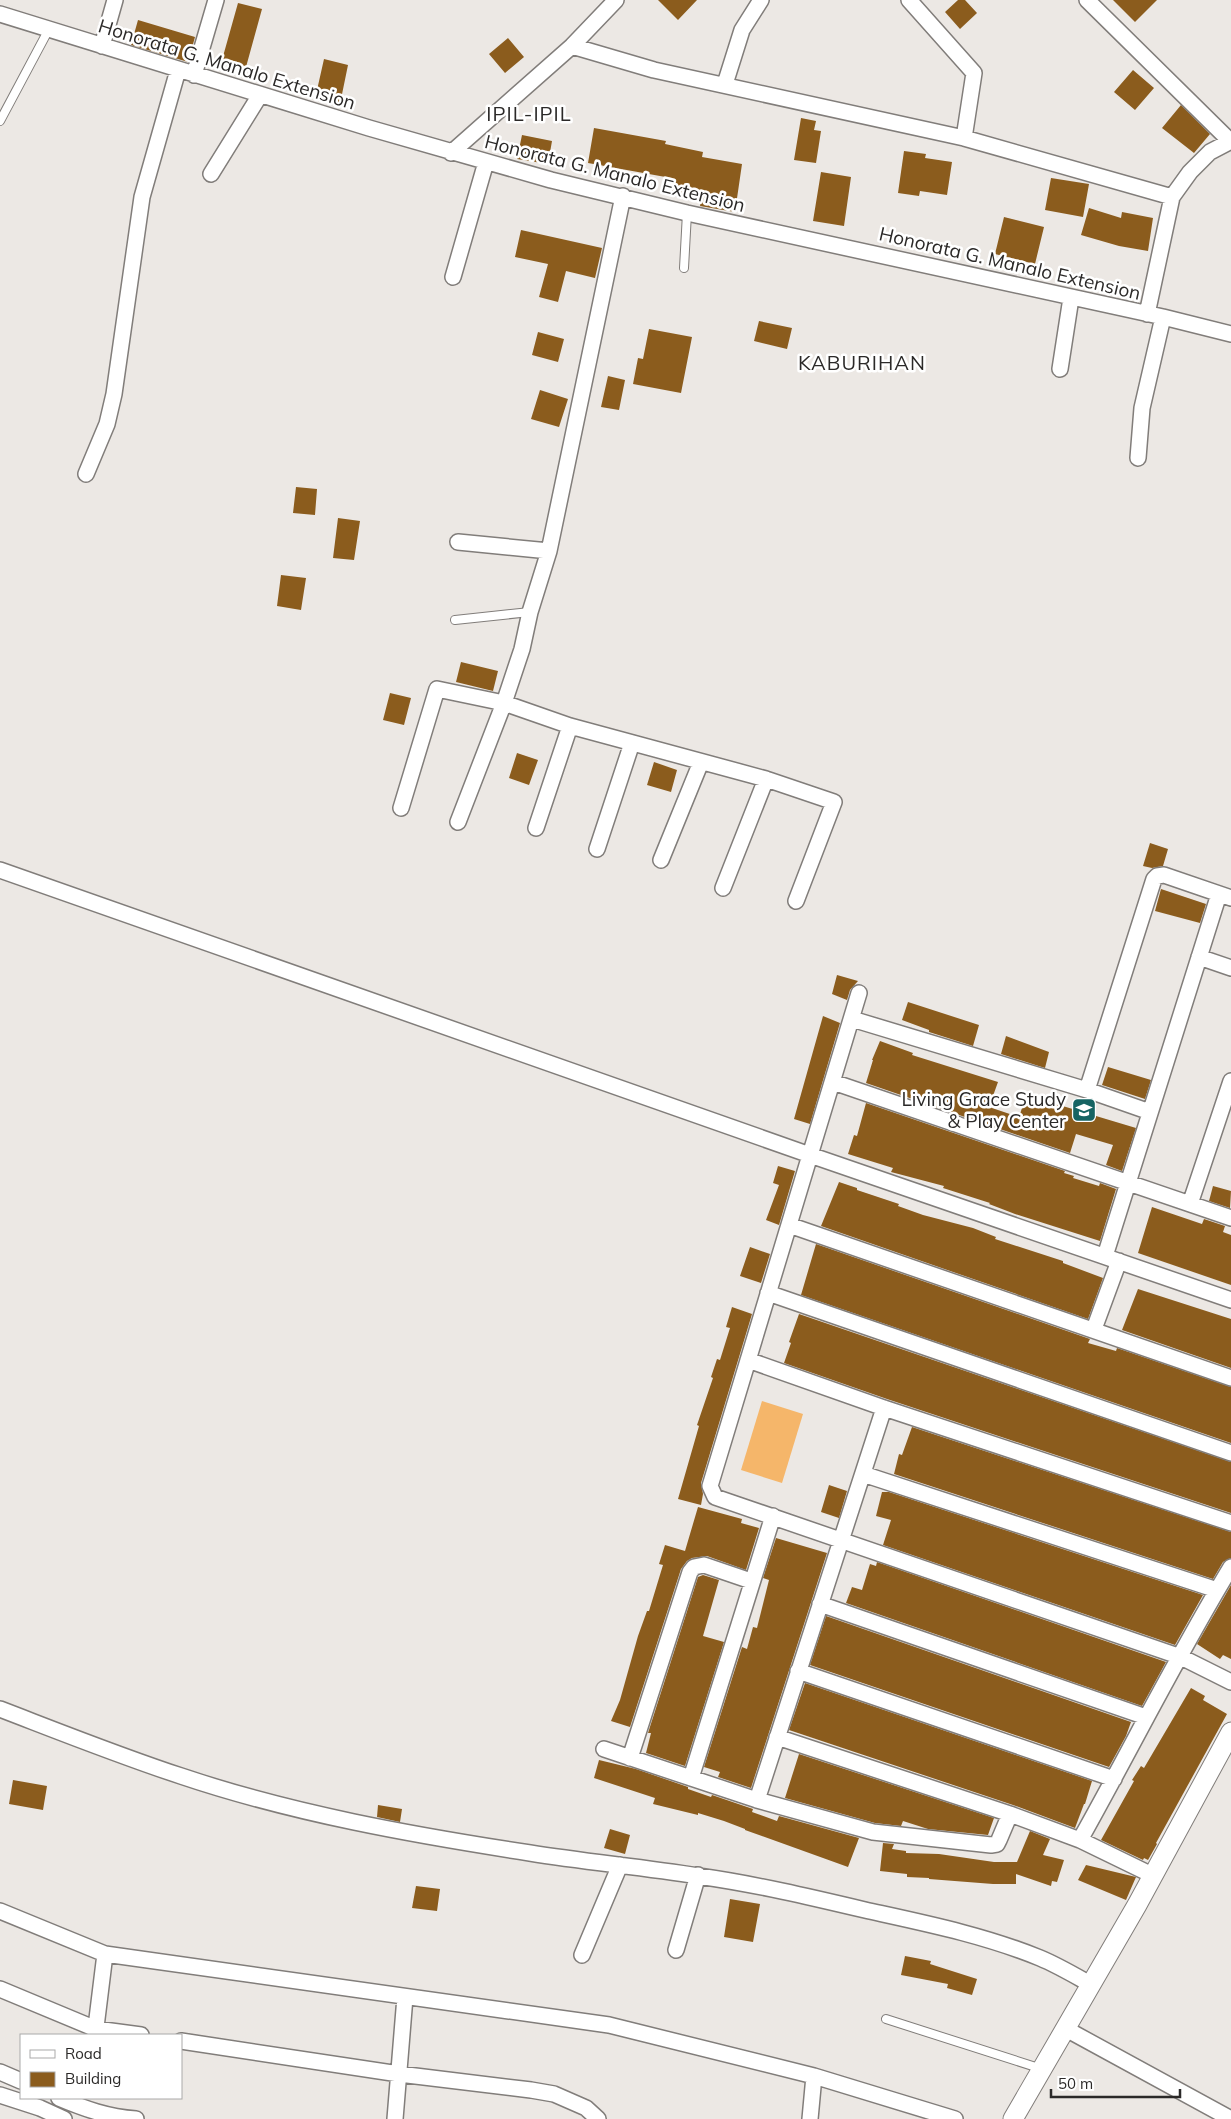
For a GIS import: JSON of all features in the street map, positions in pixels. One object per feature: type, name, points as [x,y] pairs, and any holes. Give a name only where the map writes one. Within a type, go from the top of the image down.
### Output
[{"type":"street","points":[[102,46],[115,0]]},
{"type":"street","points":[[194,75],[216,0]]},
{"type":"street","points":[[451,153],[572,46],[616,0]]},
{"type":"street","points":[[725,84],[742,30],[762,0]]},
{"type":"street","points":[[909,0],[974,73],[964,138]]},
{"type":"street","points":[[1087,0],[1230,141],[1210,152],[1190,172],[1172,197],[1147,314]]},
{"type":"street","name":"Honorata G. Manalo Extension","points":[[0,14],[451,153],[687,213],[1163,317],[1231,334]]},
{"type":"street","points":[[572,46],[654,70],[725,84],[964,138],[1172,197]]},
{"type":"street","points":[[86,474],[107,424],[114,394],[142,197],[178,70]]},
{"type":"street","points":[[211,174],[260,95]]},
{"type":"street","points":[[453,277],[486,162]]},
{"type":"street","points":[[458,822],[504,703],[522,649],[530,612],[549,551],[623,196]]},
{"type":"street","points":[[1060,369],[1071,298]]},
{"type":"street","points":[[1138,458],[1142,408],[1163,317]]},
{"type":"street","points":[[458,542],[549,551]]},
{"type":"street","points":[[401,808],[437,689],[504,703],[570,726],[766,779],[834,802],[796,901]]},
{"type":"street","points":[[536,828],[570,726]]},
{"type":"street","points":[[597,848],[632,743]]},
{"type":"street","points":[[661,860],[701,762]]},
{"type":"street","points":[[723,888],[766,779]]},
{"type":"street","points":[[0,870],[810,1155],[1231,1300]]},
{"type":"street","points":[[1086,1090],[1154,879],[1157,876],[1164,875],[1225,896],[1199,957],[1104,1256]]},
{"type":"street","points":[[1199,957],[1231,968]]},
{"type":"street","points":[[859,993],[710,1486],[715,1497],[1181,1657],[1231,1682]]},
{"type":"street","points":[[852,1018],[1086,1090],[1150,1112]]},
{"type":"street","points":[[1190,1204],[1231,1081]]},
{"type":"street","points":[[833,1082],[1231,1218]]},
{"type":"street","points":[[789,1225],[1231,1378]]},
{"type":"street","points":[[1094,1329],[1119,1261]]},
{"type":"street","points":[[768,1293],[1231,1453]]},
{"type":"street","points":[[748,1360],[884,1408],[1231,1524]]},
{"type":"street","points":[[756,1800],[884,1408]]},
{"type":"street","points":[[863,1474],[1217,1590]]},
{"type":"street","points":[[691,1778],[773,1516]]},
{"type":"street","points":[[630,1758],[690,1572],[694,1567],[704,1565],[752,1581]]},
{"type":"street","points":[[1080,1840],[1146,1717],[1231,1566]]},
{"type":"street","points":[[820,1604],[1146,1717]]},
{"type":"street","points":[[798,1671],[1114,1779]]},
{"type":"street","points":[[0,1709],[182,1777],[276,1803],[332,1817],[420,1834],[530,1853],[698,1875],[815,1898],[992,1941],[1042,1959],[1090,1984]]},
{"type":"street","points":[[1013,2119],[1066,2029],[1231,1732]]},
{"type":"street","points":[[777,1737],[1010,1814],[1080,1840],[1152,1875]]},
{"type":"street","points":[[604,1749],[756,1800],[873,1832],[991,1845],[997,1844],[1010,1814]]},
{"type":"street","points":[[582,1955],[620,1865]]},
{"type":"street","points":[[676,1950],[698,1875]]},
{"type":"street","points":[[0,1911],[105,1954],[609,2025],[814,2076],[954,2119]]},
{"type":"street","points":[[96,2032],[105,1954]]},
{"type":"street","points":[[0,1989],[96,2032],[126,2034]]},
{"type":"street","points":[[395,2119],[405,1997]]},
{"type":"street","points":[[1066,2029],[1231,2119]]},
{"type":"street","points":[[182,2041],[399,2074],[554,2094],[586,2108],[598,2119]]},
{"type":"street","points":[[0,2072],[20,2081]]},
{"type":"street","points":[[810,2119],[814,2076]]},
{"type":"street","points":[[0,2095],[40,2108],[64,2119]]},
{"type":"street","points":[[64,2099],[88,2104],[114,2117],[136,2119]]},
{"type":"lane","points":[[0,121],[49,30]]},
{"type":"lane","points":[[684,268],[687,213]]},
{"type":"lane","points":[[455,620],[530,612]]},
{"type":"lane","points":[[886,2019],[1042,2069]]},
{"type":"shaded area","points":[[762,1401],[803,1414],[782,1483],[741,1470]]},
{"type":"building","points":[[658,0],[697,0],[678,20]]},
{"type":"building","points":[[958,0],[965,0],[977,13],[960,29],[945,12]]},
{"type":"building","points":[[1113,0],[1157,0],[1135,22]]},
{"type":"building","points":[[238,3],[262,9],[246,67],[222,60]]},
{"type":"building","points":[[138,20],[195,37],[188,62],[131,45]]},
{"type":"building","points":[[508,38],[524,57],[505,73],[489,54]]},
{"type":"building","points":[[324,59],[348,65],[340,104],[315,99]]},
{"type":"building","points":[[1133,70],[1154,88],[1135,110],[1114,92]]},
{"type":"building","points":[[1181,105],[1210,134],[1194,153],[1162,128]]},
{"type":"building","points":[[801,118],[816,121],[814,130],[821,131],[816,163],[794,160]]},
{"type":"building","points":[[594,128],[666,141],[665,144],[703,152],[702,157],[742,164],[735,212],[700,206],[702,197],[668,190],[671,178],[588,163]]},
{"type":"building","points":[[522,135],[552,141],[548,164],[517,159]]},
{"type":"building","points":[[904,151],[926,154],[925,158],[952,162],[947,195],[920,191],[919,196],[898,193]]},
{"type":"building","points":[[821,172],[851,177],[844,226],[813,221]]},
{"type":"building","points":[[1051,178],[1089,184],[1083,217],[1045,210]]},
{"type":"building","points":[[1089,208],[1121,218],[1122,212],[1153,218],[1148,251],[1119,246],[1081,235]]},
{"type":"building","points":[[1004,217],[1044,227],[1035,264],[995,254]]},
{"type":"building","points":[[521,230],[602,248],[595,278],[566,271],[558,302],[539,297],[548,264],[515,257]]},
{"type":"building","points":[[759,321],[792,328],[787,349],[754,341]]},
{"type":"building","points":[[649,329],[692,337],[681,393],[633,384],[638,358],[643,359]]},
{"type":"building","points":[[538,332],[564,339],[558,362],[532,355]]},
{"type":"building","points":[[608,376],[625,380],[619,410],[601,407]]},
{"type":"building","points":[[540,390],[568,399],[559,427],[531,419]]},
{"type":"building","points":[[296,487],[317,489],[315,515],[293,513]]},
{"type":"building","points":[[338,518],[360,521],[354,560],[333,558]]},
{"type":"building","points":[[281,575],[306,578],[301,610],[277,606]]},
{"type":"building","points":[[461,662],[498,671],[493,691],[456,682]]},
{"type":"building","points":[[390,693],[411,698],[404,725],[383,720]]},
{"type":"building","points":[[517,753],[538,760],[529,785],[509,778]]},
{"type":"building","points":[[654,762],[677,770],[671,792],[647,785]]},
{"type":"building","points":[[1150,843],[1168,849],[1163,866],[1152,868],[1143,866]]},
{"type":"building","points":[[1161,889],[1206,904],[1200,923],[1155,911]]},
{"type":"building","points":[[837,975],[858,981],[850,990],[847,1000],[832,994]]},
{"type":"building","points":[[908,1002],[979,1025],[973,1046],[929,1032],[929,1030],[902,1020]]},
{"type":"building","points":[[823,1016],[840,1023],[810,1124],[794,1119]]},
{"type":"building","points":[[1006,1036],[1049,1052],[1045,1068],[1001,1054]]},
{"type":"building","points":[[880,1041],[913,1053],[912,1055],[998,1082],[989,1107],[1019,1117],[1026,1096],[1055,1106],[1056,1104],[1136,1128],[1122,1171],[1106,1165],[1113,1145],[1076,1134],[1070,1153],[866,1083],[872,1060]]},
{"type":"building","points":[[1108,1067],[1151,1080],[1145,1099],[1102,1085]]},
{"type":"building","points":[[866,1103],[1065,1171],[1064,1173],[1074,1176],[1073,1178],[1099,1186],[1100,1183],[1116,1189],[1100,1241],[1015,1214],[990,1203],[943,1188],[944,1186],[891,1172],[893,1168],[848,1154],[854,1135],[857,1136]]},
{"type":"building","points":[[778,1166],[795,1171],[779,1225],[766,1220],[779,1185],[773,1183]]},
{"type":"building","points":[[839,1182],[923,1215],[973,1228],[996,1237],[995,1239],[1063,1261],[1063,1263],[1103,1278],[1088,1319],[821,1226]]},
{"type":"building","points":[[1213,1186],[1231,1191],[1230,1208],[1209,1201]]},
{"type":"building","points":[[1152,1207],[1202,1224],[1204,1219],[1225,1226],[1223,1232],[1231,1235],[1231,1285],[1138,1253]]},
{"type":"building","points":[[816,1244],[1090,1339],[1088,1343],[1116,1351],[1117,1348],[1231,1387],[1231,1443],[801,1295]]},
{"type":"building","points":[[750,1247],[770,1254],[761,1283],[740,1276]]},
{"type":"building","points":[[1138,1289],[1231,1319],[1231,1368],[1122,1330]]},
{"type":"building","points":[[732,1307],[752,1314],[701,1483],[703,1494],[701,1505],[678,1499],[699,1426],[697,1425],[713,1378],[711,1377],[717,1359],[720,1360],[730,1328],[726,1327]]},
{"type":"building","points":[[799,1314],[1231,1462],[1231,1513],[784,1363]]},
{"type":"building","points":[[912,1427],[1231,1532],[1231,1558],[1223,1562],[1213,1579],[894,1474],[899,1454],[902,1455]]},
{"type":"building","points":[[829,1485],[847,1491],[839,1518],[821,1512]]},
{"type":"building","points":[[882,1492],[889,1492],[1203,1595],[1175,1645],[883,1545],[891,1520],[876,1516]]},
{"type":"building","points":[[698,1507],[742,1519],[741,1523],[759,1528],[746,1570],[707,1556],[692,1558],[687,1561],[681,1569],[630,1727],[611,1721],[620,1700],[638,1636],[647,1611],[649,1611],[663,1565],[659,1564],[665,1545],[685,1551]]},
{"type":"building","points":[[776,1538],[827,1553],[751,1788],[718,1777],[720,1772],[704,1767],[742,1647],[747,1649],[753,1627],[757,1628],[769,1580],[763,1578]]},
{"type":"building","points":[[877,1562],[1166,1662],[1142,1706],[846,1603],[852,1587],[862,1590],[870,1564],[876,1566]]},
{"type":"building","points":[[703,1575],[719,1580],[703,1636],[724,1642],[685,1766],[646,1753],[651,1733],[648,1733],[698,1577]]},
{"type":"building","points":[[1231,1585],[1231,1659],[1223,1655],[1220,1659],[1197,1644]]},
{"type":"building","points":[[826,1616],[1131,1722],[1126,1736],[1109,1767],[810,1665]]},
{"type":"building","points":[[805,1683],[1092,1781],[1075,1828],[1013,1805],[789,1730]]},
{"type":"building","points":[[1191,1688],[1205,1696],[1203,1700],[1227,1714],[1148,1860],[1144,1858],[1143,1860],[1101,1840],[1134,1781],[1132,1780],[1141,1766],[1144,1768]]},
{"type":"building","points":[[799,1754],[994,1818],[988,1835],[928,1829],[903,1821],[901,1826],[875,1823],[785,1798]]},
{"type":"building","points":[[599,1760],[636,1769],[711,1797],[712,1795],[753,1809],[752,1812],[777,1821],[779,1816],[859,1838],[848,1867],[724,1821],[698,1813],[698,1815],[653,1804],[655,1798],[594,1778]]},
{"type":"building","points":[[13,1780],[47,1786],[43,1810],[9,1804]]},
{"type":"building","points":[[378,1805],[402,1809],[400,1822],[377,1817]]},
{"type":"building","points":[[610,1829],[630,1835],[625,1854],[604,1848]]},
{"type":"building","points":[[1030,1831],[1050,1839],[1043,1855],[1064,1860],[1057,1882],[1052,1881],[1051,1886],[1016,1874],[1016,1884],[993,1884],[907,1877],[907,1874],[880,1871],[883,1843],[894,1844],[892,1849],[906,1851],[906,1853],[939,1854],[994,1862],[1017,1862]]},
{"type":"building","points":[[1086,1865],[1136,1877],[1126,1900],[1078,1880]]},
{"type":"building","points":[[416,1886],[440,1889],[437,1911],[412,1908]]},
{"type":"building","points":[[730,1899],[760,1904],[753,1942],[724,1937]]},
{"type":"building","points":[[905,1956],[931,1961],[930,1964],[977,1979],[972,1995],[947,1988],[948,1984],[901,1975]]},
{"type":"place","name":"Living Grace Study & Play Center","points":[[1084,1110]]},
{"type":"district","name":"IPIL-IPIL","points":[[529,114]]},
{"type":"district","name":"KABURIHAN","points":[[862,363]]}]
